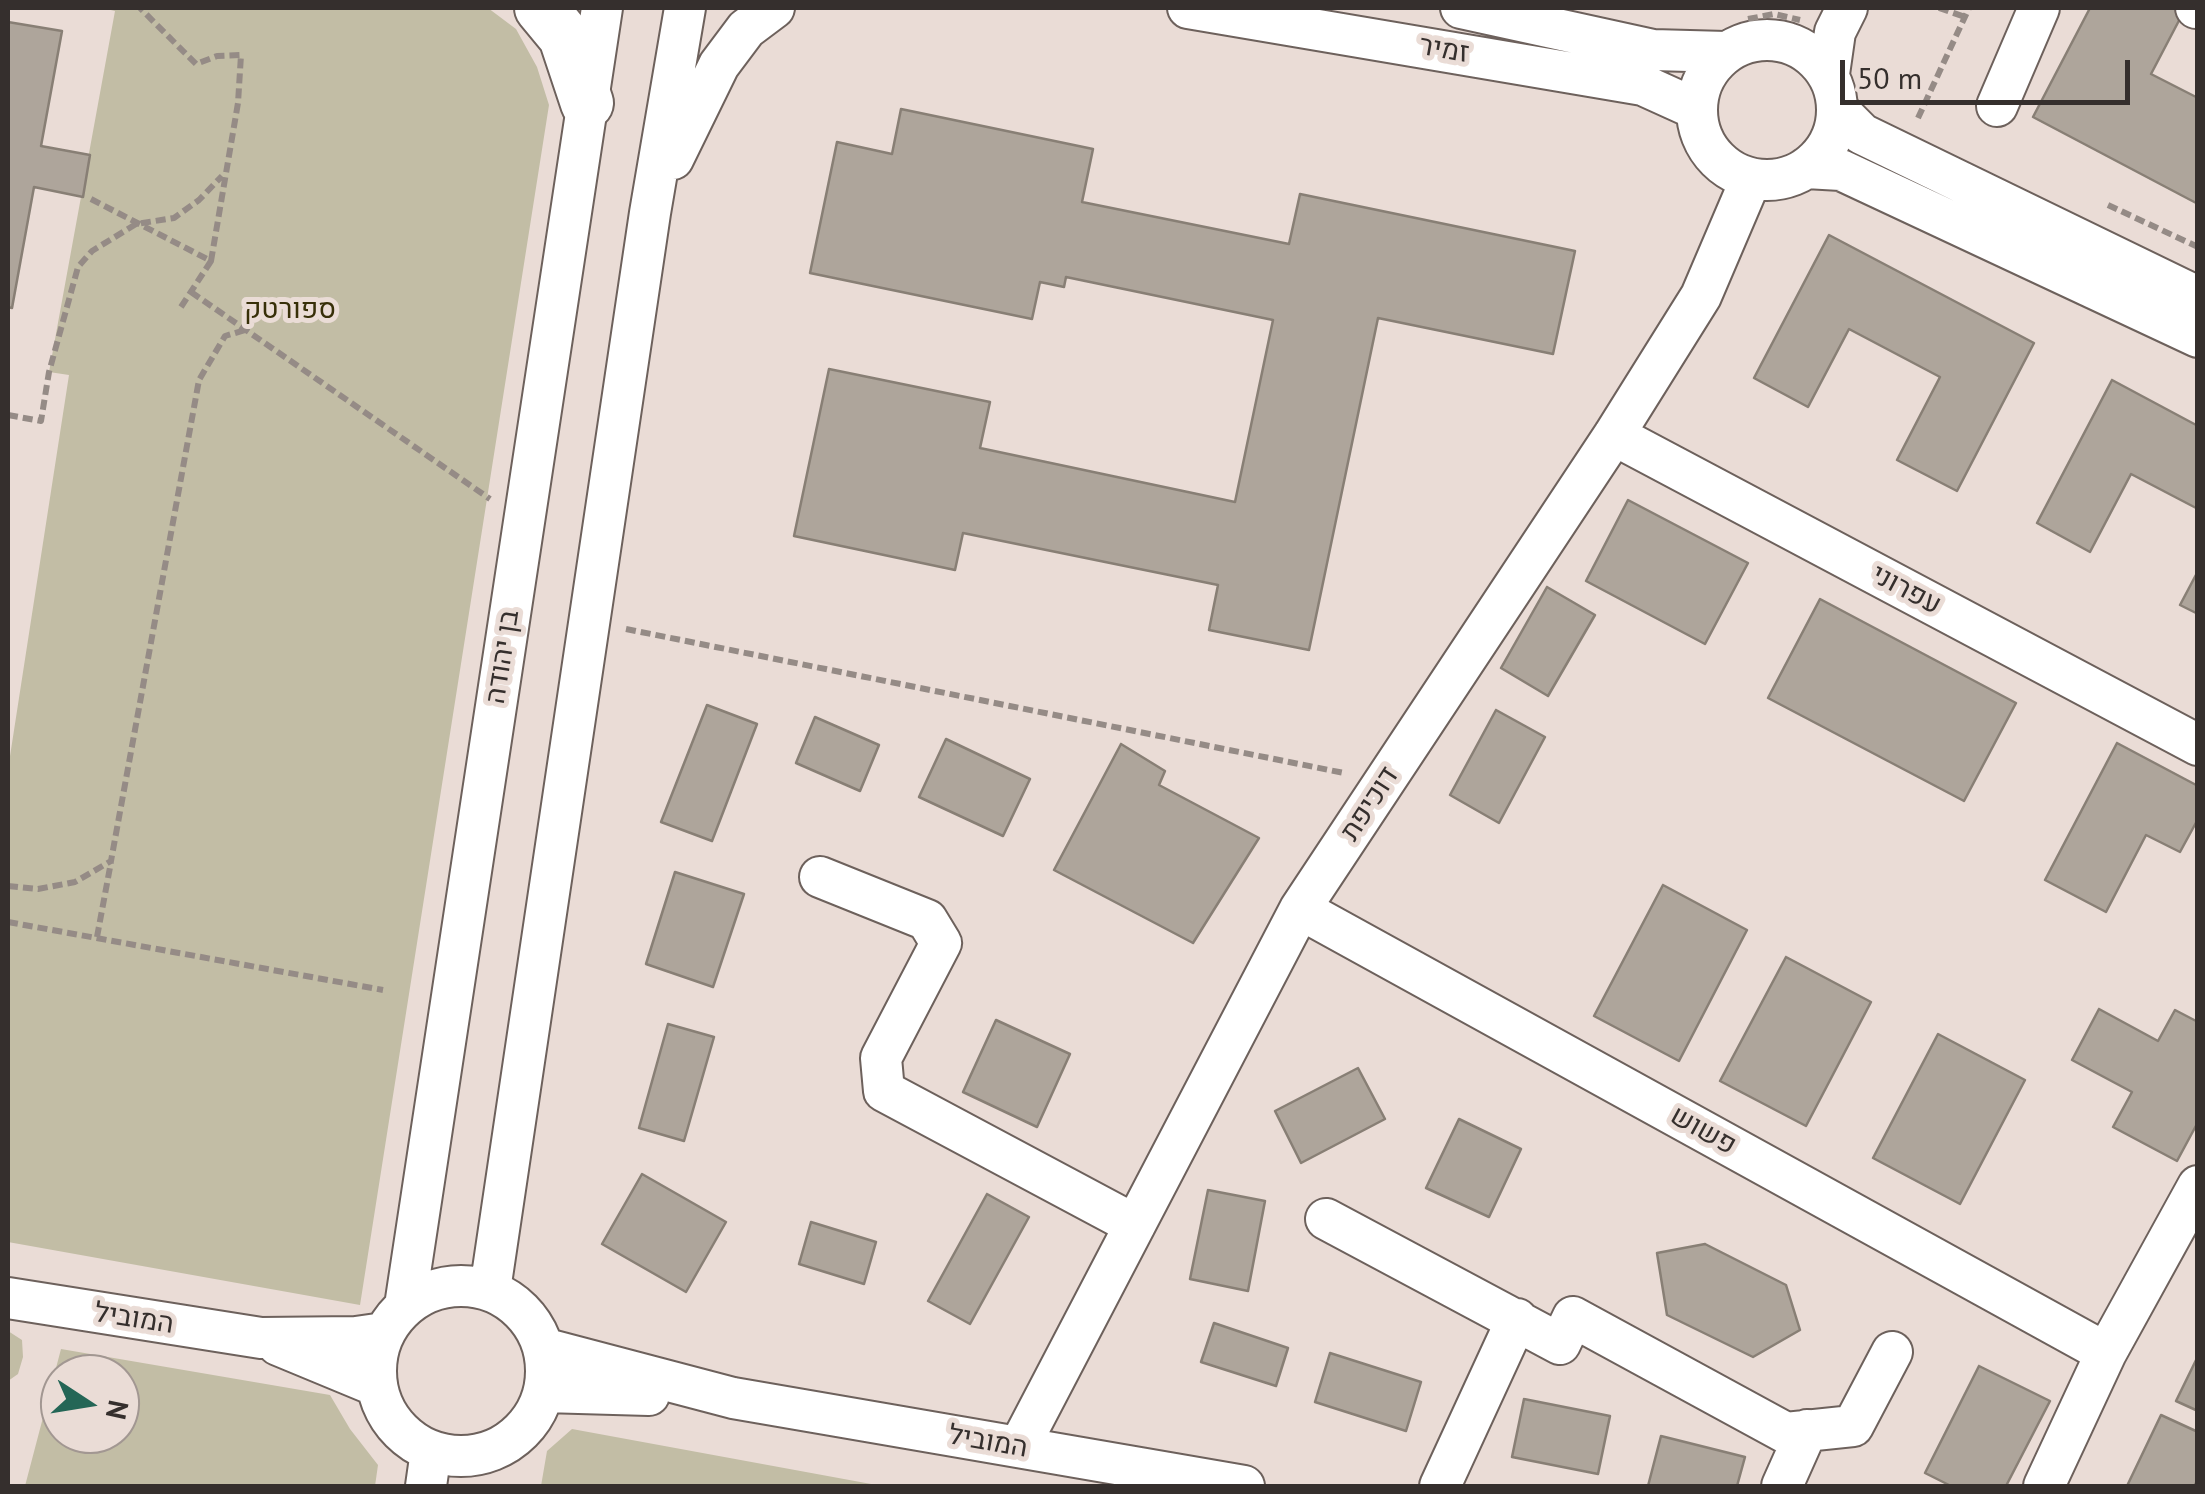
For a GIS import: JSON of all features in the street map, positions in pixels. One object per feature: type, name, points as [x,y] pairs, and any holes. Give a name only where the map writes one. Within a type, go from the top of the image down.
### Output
[{"type":"main road","points":[[541,8],[565,37],[587,103]]},
{"type":"street","name":"בן יהודה","points":[[394,1320],[602,8]]},
{"type":"street","points":[[490,1290],[650,213],[685,8]]},
{"type":"street","points":[[650,213],[719,65],[746,29],[774,8]]},
{"type":"street","name":"זמיר","points":[[1188,8],[1643,85],[1696,109]]},
{"type":"street","name":"זמיר","points":[[1462,8],[1653,50],[1730,37],[1747,42],[1770,38],[1816,20]]},
{"type":"street","points":[[1997,106],[2039,8]]},
{"type":"street","points":[[1730,37],[1705,78],[1696,109],[1700,132],[1711,153],[1729,170],[1751,179],[1774,181],[1806,168],[1830,142],[1838,120],[1833,91],[1835,32],[1816,20],[1814,56],[1833,91],[1862,134],[2198,296]]},
{"type":"street","points":[[1806,168],[1842,170],[2198,337]]},
{"type":"street","name":"דוכיפת","points":[[1019,1446],[1300,909],[1701,296],[1751,179]]},
{"type":"street","name":"עפרוני","points":[[1614,434],[2198,745]]},
{"type":"street","points":[[820,877],[927,920],[941,943],[881,1058],[884,1091],[1135,1225]]},
{"type":"street","name":"פשוש","points":[[1300,909],[2106,1353]]},
{"type":"street","points":[[2044,1486],[2106,1353],[2198,1186]]},
{"type":"street","points":[[1326,1219],[1560,1344],[1573,1318],[1786,1432],[1853,1426],[1892,1352]]},
{"type":"street","points":[[468,1285],[490,1290],[514,1303],[532,1324],[543,1348],[544,1392],[533,1416],[492,1468],[452,1456],[428,1469],[387,1414],[377,1386],[376,1360],[394,1320],[424,1293],[468,1285]]},
{"type":"street","name":"המוביל","points":[[8,1298],[260,1338],[377,1386]]},
{"type":"street","points":[[1440,1486],[1517,1319]]},
{"type":"street","name":"המוביל","points":[[260,1338],[394,1320]]},
{"type":"street","name":"המוביל","points":[[543,1348],[732,1398],[1244,1486]]},
{"type":"street","name":"המוביל","points":[[544,1392],[732,1398]]},
{"type":"street","points":[[1782,1486],[1807,1430]]},
{"type":"path","points":[[140,8],[196,64],[217,56],[240,55],[238,103],[211,261],[181,307]]},
{"type":"path","points":[[1939,8],[1965,17]]},
{"type":"path","points":[[1918,118],[1969,8]]},
{"type":"path","points":[[1730,37],[1774,14],[1816,20]]},
{"type":"path","points":[[1906,112],[1935,126]]},
{"type":"path","points":[[8,415],[41,421],[78,267],[92,250],[136,224],[174,218],[199,200],[224,174]]},
{"type":"path","points":[[2093,198],[2198,247]]},
{"type":"path","points":[[91,199],[211,261]]},
{"type":"path","points":[[191,292],[498,504]]},
{"type":"path","points":[[97,937],[199,380],[225,336],[245,330]]},
{"type":"path","points":[[589,622],[1385,782]]},
{"type":"path","points":[[8,898],[8,886],[38,889],[76,882],[112,861]]},
{"type":"path","points":[[8,922],[383,990]]},
{"type":"green space","name":"ספורטק","points":[[102,8],[488,8],[516,29],[537,67],[549,105],[360,1305],[8,1242],[8,769],[69,375],[49,372],[115,11]]},
{"type":"green space","points":[[8,1331],[22,1340],[23,1357],[18,1374],[8,1381]]},
{"type":"green space","points":[[61,1349],[90,1354],[60,1354]]},
{"type":"green space","points":[[140,1363],[330,1395],[378,1465],[375,1486],[25,1486],[40,1429],[40,1454],[140,1454]]},
{"type":"green space","points":[[572,1429],[882,1486],[541,1486],[547,1451]]},
{"type":"building","points":[[2090,8],[2184,11],[2151,74],[2198,98],[2198,204],[2033,117]]},
{"type":"building","points":[[8,22],[62,31],[41,146],[90,155],[83,197],[34,187],[12,308],[8,307]]},
{"type":"building","points":[[901,109],[1093,149],[1082,202],[1289,244],[1300,194],[1575,251],[1553,354],[1378,318],[1309,650],[1209,630],[1218,585],[963,533],[955,570],[794,536],[829,369],[990,402],[980,448],[1235,502],[1273,320],[1066,277],[1064,287],[1040,282],[1032,319],[810,273],[837,142],[892,154]]},
{"type":"building","points":[[1829,235],[2034,343],[1957,491],[1897,460],[1940,377],[1849,329],[1808,407],[1754,378]]},
{"type":"building","points":[[2112,380],[2198,426],[2198,509],[2131,474],[2090,552],[2037,523]]},
{"type":"building","points":[[1628,500],[1748,563],[1705,644],[1586,581]]},
{"type":"building","points":[[2198,571],[2198,614],[2180,605]]},
{"type":"building","points":[[1547,587],[1595,615],[1548,696],[1501,668]]},
{"type":"building","points":[[1820,599],[2016,703],[1964,801],[1768,698]]},
{"type":"building","points":[[707,705],[757,724],[712,841],[661,822]]},
{"type":"building","points":[[1496,710],[1545,737],[1499,823],[1450,795]]},
{"type":"building","points":[[815,717],[879,745],[860,791],[796,763]]},
{"type":"building","points":[[946,739],[1030,779],[1003,836],[919,797]]},
{"type":"building","points":[[2117,743],[2198,786],[2198,819],[2180,852],[2146,835],[2106,912],[2045,880]]},
{"type":"building","points":[[1121,744],[1165,771],[1159,785],[1259,838],[1193,943],[1054,870]]},
{"type":"building","points":[[675,872],[744,894],[713,987],[646,964]]},
{"type":"building","points":[[1663,885],[1747,930],[1679,1061],[1594,1016]]},
{"type":"building","points":[[1786,957],[1871,1002],[1806,1126],[1720,1081]]},
{"type":"building","points":[[2099,1009],[2158,1041],[2175,1010],[2198,1022],[2198,1122],[2177,1161],[2113,1127],[2132,1092],[2072,1060]]},
{"type":"building","points":[[996,1020],[1070,1054],[1037,1127],[963,1092]]},
{"type":"building","points":[[668,1024],[714,1037],[684,1141],[639,1128]]},
{"type":"building","points":[[1938,1034],[2025,1080],[1960,1204],[1873,1158]]},
{"type":"building","points":[[1358,1068],[1385,1119],[1301,1163],[1275,1111]]},
{"type":"building","points":[[1459,1119],[1521,1149],[1489,1217],[1426,1188]]},
{"type":"building","points":[[642,1174],[726,1222],[686,1292],[602,1244]]},
{"type":"building","points":[[1208,1190],[1265,1201],[1248,1291],[1190,1279]]},
{"type":"building","points":[[987,1194],[1029,1217],[970,1324],[928,1301]]},
{"type":"building","points":[[811,1222],[876,1242],[864,1284],[799,1264]]},
{"type":"building","points":[[1705,1244],[1786,1285],[1800,1330],[1753,1357],[1667,1315],[1657,1253]]},
{"type":"building","points":[[1214,1323],[1288,1348],[1276,1386],[1201,1362]]},
{"type":"building","points":[[1330,1353],[1421,1382],[1406,1431],[1315,1402]]},
{"type":"building","points":[[2198,1356],[2198,1411],[2176,1401]]},
{"type":"building","points":[[1979,1366],[2050,1401],[2006,1486],[1951,1486],[1925,1473]]},
{"type":"building","points":[[1524,1399],[1610,1416],[1598,1474],[1512,1457]]},
{"type":"building","points":[[2161,1415],[2198,1432],[2198,1480],[2194,1486],[2127,1486]]},
{"type":"building","points":[[1661,1436],[1745,1457],[1737,1486],[1648,1486]]}]
